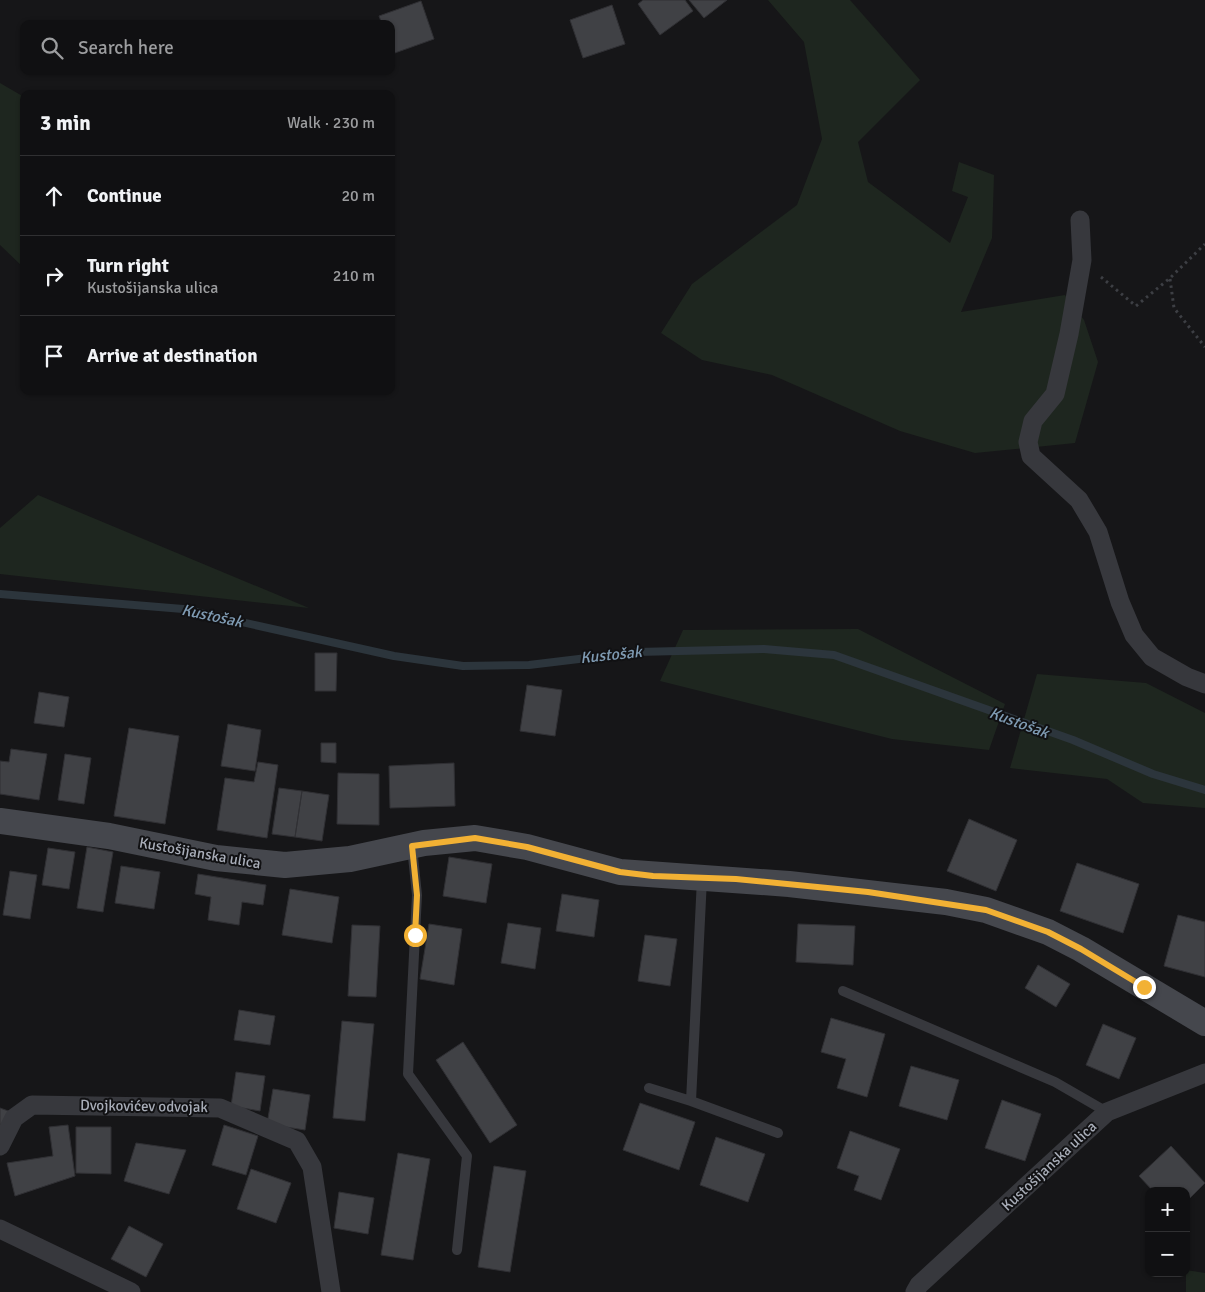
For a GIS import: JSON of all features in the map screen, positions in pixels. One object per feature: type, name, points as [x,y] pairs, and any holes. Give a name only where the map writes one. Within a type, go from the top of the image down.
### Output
[{"type":"street","points":[[1080,220],[1082,260],[1055,394],[1033,421],[1028,442],[1031,456],[1079,500],[1098,532],[1120,602],[1134,635],[1152,657],[1187,677],[1205,684]]},
{"type":"street","name":"Kustošijanska ulica","points":[[0,821],[110,836],[216,858],[285,865],[350,860],[412,846],[475,838],[527,847],[620,872],[868,892],[986,910],[1018,920],[1081,949],[1205,1023]]},
{"type":"street","name":"Kustošijanska ulica","points":[[915,1292],[919,1285],[1108,1112],[1205,1073]]},
{"type":"street","name":"Dvojkovićev odvojak","points":[[0,1146],[14,1118],[32,1105],[220,1108],[288,1137],[297,1141],[312,1168],[331,1292]]},
{"type":"street","points":[[0,1229],[131,1292]]},
{"type":"lane","points":[[412,846],[417,895],[408,1074],[467,1156],[457,1250]]},
{"type":"lane","points":[[691,1101],[702,878]]},
{"type":"lane","points":[[843,991],[1055,1082],[1108,1112]]},
{"type":"lane","points":[[649,1088],[691,1101],[778,1134]]},
{"type":"path","points":[[1082,260],[1136,306],[1170,278],[1205,244]]},
{"type":"path","points":[[1170,278],[1174,308],[1205,347]]},
{"type":"shaded area","points":[[768,0],[850,0],[920,80],[858,142],[868,182],[950,243],[968,197],[952,191],[959,162],[994,175],[992,238],[961,312],[1065,295],[1084,320],[1098,362],[1075,443],[975,453],[900,431],[772,375],[702,360],[661,333],[692,284],[797,205],[822,139],[804,42]]},
{"type":"shaded area","points":[[0,83],[20,95],[20,264],[0,245]]},
{"type":"shaded area","points":[[38,495],[309,608],[0,574],[0,528]]},
{"type":"shaded area","points":[[858,629],[1005,704],[989,750],[892,739],[660,681],[683,630]]},
{"type":"shaded area","points":[[1037,674],[1146,683],[1205,713],[1205,808],[1143,803],[1107,779],[1010,768]]},
{"type":"shaded area","points":[[1190,1271],[1205,1273],[1205,1292],[1186,1292],[1186,1277],[1190,1277]]},
{"type":"building","points":[[643,0],[685,0],[693,11],[660,35],[638,4]]},
{"type":"building","points":[[689,0],[727,0],[704,18]]},
{"type":"building","points":[[421,1],[434,39],[395,53],[395,20],[380,20],[379,16]]},
{"type":"building","points":[[612,5],[625,44],[583,58],[570,20]]},
{"type":"building","points":[[315,653],[337,653],[336,691],[315,691]]},
{"type":"building","points":[[527,685],[562,690],[555,736],[520,731]]},
{"type":"building","points":[[39,692],[69,697],[64,727],[34,723]]},
{"type":"building","points":[[228,724],[261,730],[255,771],[221,766]]},
{"type":"building","points":[[129,728],[179,736],[165,824],[114,816]]},
{"type":"building","points":[[321,743],[336,743],[336,763],[321,762]]},
{"type":"building","points":[[11,749],[47,754],[39,800],[0,794],[0,761],[9,762]]},
{"type":"building","points":[[65,754],[91,758],[84,804],[58,800]]},
{"type":"building","points":[[258,762],[278,765],[267,838],[217,830],[225,778],[254,782]]},
{"type":"building","points":[[454,763],[455,806],[390,808],[389,766]]},
{"type":"building","points":[[338,773],[379,774],[379,825],[337,824]]},
{"type":"building","points":[[279,788],[302,791],[295,837],[272,834]]},
{"type":"building","points":[[302,791],[329,795],[322,841],[295,837]]},
{"type":"building","points":[[969,819],[1017,840],[996,891],[947,871]]},
{"type":"building","points":[[87,847],[113,852],[103,912],[77,908]]},
{"type":"building","points":[[48,848],[75,852],[69,889],[42,885]]},
{"type":"building","points":[[449,857],[492,864],[486,903],[443,896]]},
{"type":"building","points":[[1077,863],[1139,884],[1123,933],[1060,911]]},
{"type":"building","points":[[121,866],[160,872],[154,909],[115,903]]},
{"type":"building","points":[[10,871],[37,875],[30,919],[3,915]]},
{"type":"building","points":[[198,874],[266,885],[263,905],[242,902],[239,925],[208,920],[211,897],[195,894]]},
{"type":"building","points":[[290,889],[339,897],[332,943],[282,935]]},
{"type":"building","points":[[562,894],[599,900],[594,937],[556,931]]},
{"type":"building","points":[[1178,915],[1205,922],[1205,977],[1164,966]]},
{"type":"building","points":[[508,923],[541,928],[535,969],[501,963]]},
{"type":"building","points":[[429,924],[462,929],[454,985],[420,979]]},
{"type":"building","points":[[798,924],[855,926],[853,965],[796,962]]},
{"type":"building","points":[[352,925],[380,926],[376,997],[348,996]]},
{"type":"building","points":[[645,935],[677,939],[670,986],[638,981]]},
{"type":"building","points":[[1038,965],[1070,984],[1056,1007],[1025,988]]},
{"type":"building","points":[[239,1010],[275,1016],[270,1045],[234,1040]]},
{"type":"building","points":[[831,1018],[885,1034],[867,1097],[837,1088],[846,1059],[821,1052]]},
{"type":"building","points":[[342,1021],[374,1024],[365,1121],[333,1118]]},
{"type":"building","points":[[1103,1024],[1136,1038],[1119,1079],[1086,1065]]},
{"type":"building","points":[[463,1042],[517,1125],[490,1143],[436,1060]]},
{"type":"building","points":[[911,1066],[959,1080],[947,1120],[899,1106]]},
{"type":"building","points":[[236,1072],[265,1076],[260,1111],[231,1106]]},
{"type":"building","points":[[273,1089],[310,1095],[305,1130],[267,1124]]},
{"type":"building","points":[[1002,1100],[1041,1114],[1025,1161],[985,1148]]},
{"type":"building","points":[[640,1103],[695,1122],[679,1170],[623,1150]]},
{"type":"building","points":[[0,1108],[11,1112],[5,1126],[0,1124]]},
{"type":"building","points":[[68,1125],[75,1176],[15,1196],[7,1163],[53,1156],[49,1127]]},
{"type":"building","points":[[224,1125],[258,1136],[246,1175],[212,1165]]},
{"type":"building","points":[[76,1127],[111,1127],[111,1174],[76,1173]]},
{"type":"building","points":[[850,1131],[900,1149],[881,1200],[854,1190],[859,1176],[837,1168]]},
{"type":"building","points":[[716,1137],[765,1154],[748,1202],[700,1185]]},
{"type":"building","points":[[136,1143],[186,1150],[169,1194],[124,1181]]},
{"type":"building","points":[[1171,1146],[1205,1183],[1190,1198],[1190,1187],[1149,1187],[1139,1176]]},
{"type":"building","points":[[398,1153],[430,1159],[413,1260],[381,1255]]},
{"type":"building","points":[[494,1166],[526,1171],[510,1272],[478,1267]]},
{"type":"building","points":[[251,1169],[291,1183],[276,1223],[237,1209]]},
{"type":"building","points":[[339,1192],[374,1198],[368,1234],[334,1228]]},
{"type":"building","points":[[129,1226],[163,1244],[146,1277],[111,1259]]},
{"type":"waterway","name":"Kustošak","points":[[0,594],[183,609],[394,656],[463,666],[529,665],[637,652],[764,649],[834,655],[1073,740],[1153,774],[1205,790]]},
{"type":"route","points":[[415,935],[417,895],[412,846],[475,838],[502,841],[620,872],[653,876],[736,879],[868,892],[946,902],[986,910],[1048,932],[1081,949],[1144,987]]}]
